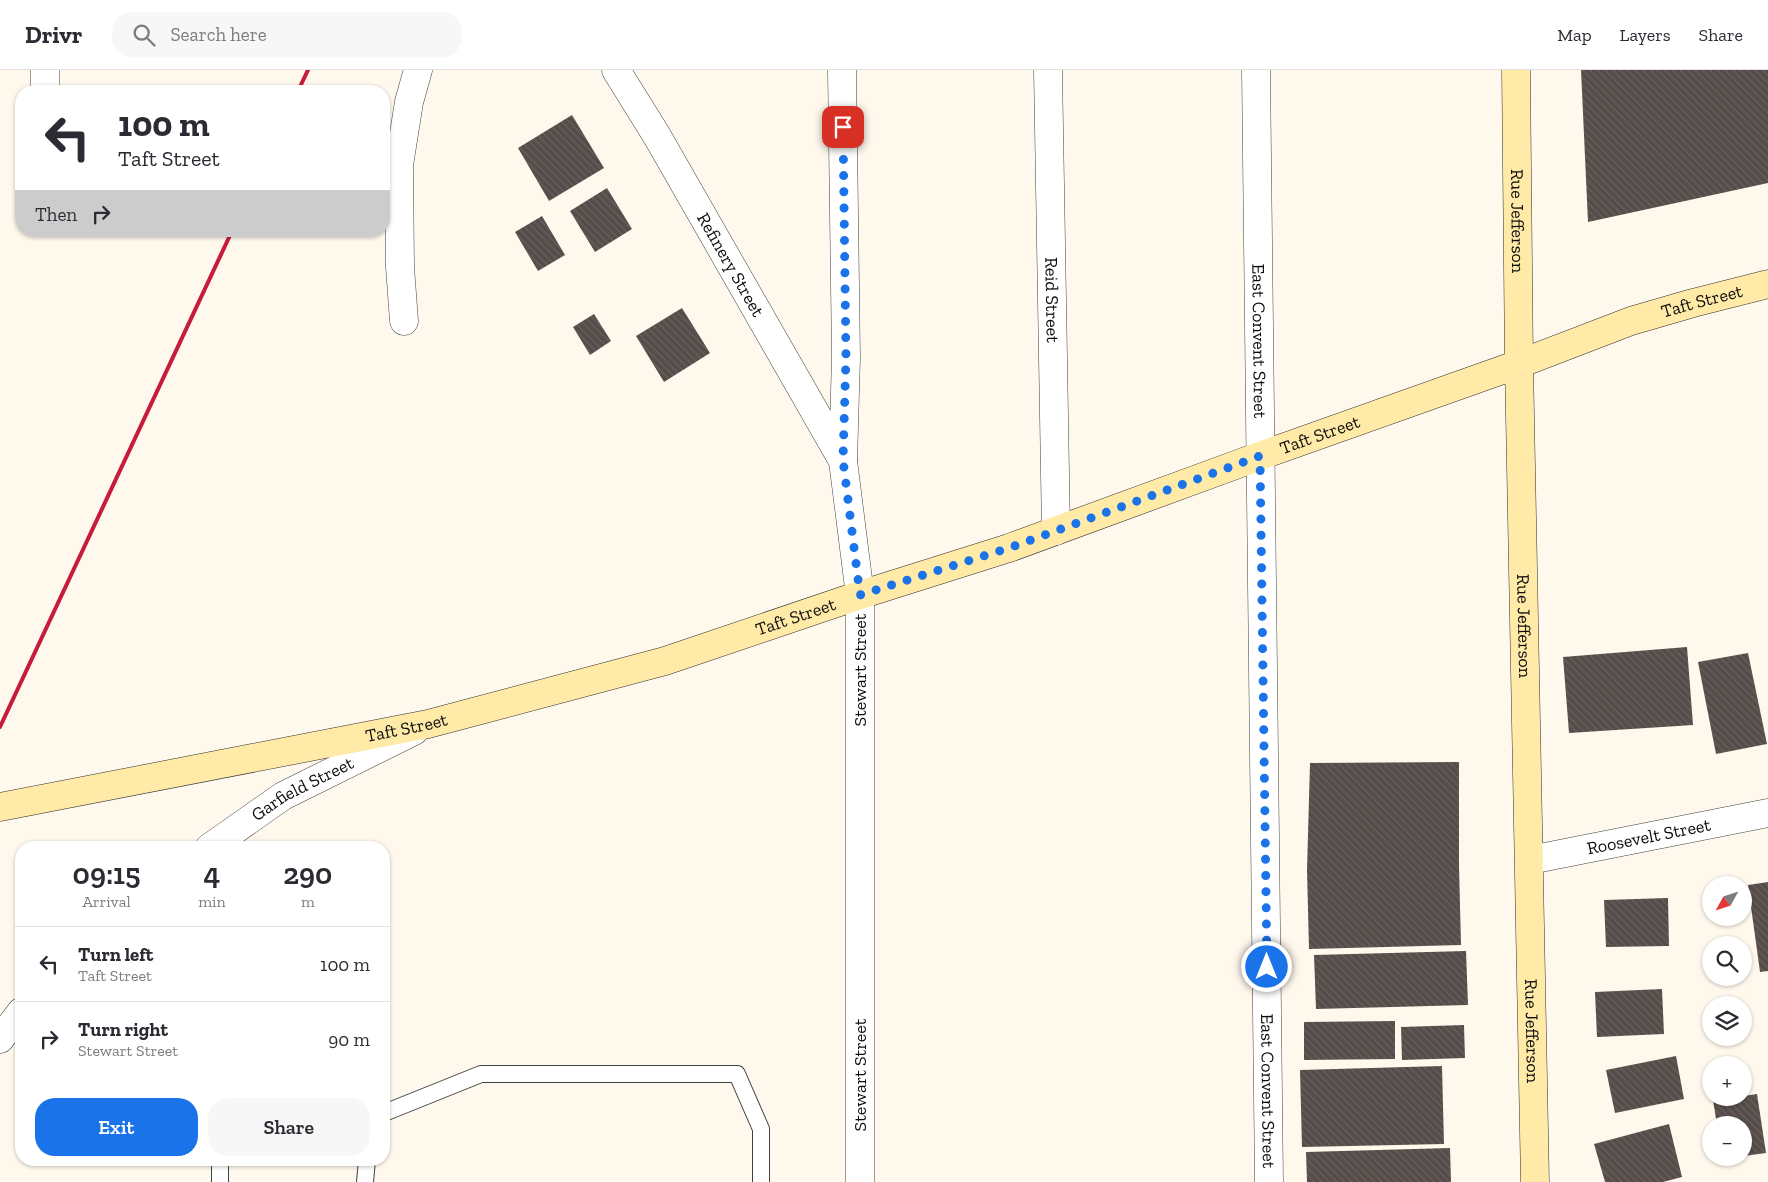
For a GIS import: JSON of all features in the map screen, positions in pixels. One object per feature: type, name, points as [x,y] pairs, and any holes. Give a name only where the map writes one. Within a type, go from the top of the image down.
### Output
[{"type":"street","points":[[45,70],[45,85]]},
{"type":"street","points":[[404,321],[400,267],[399,165],[409,102],[418,70]]},
{"type":"street","name":"Refinery Street","points":[[616,70],[667,153],[843,460]]},
{"type":"street","name":"Stewart Street","points":[[842,70],[846,357],[843,460],[860,595],[860,1182]]},
{"type":"street","name":"Reid Street","points":[[1048,70],[1056,530]]},
{"type":"street","name":"East Convent Street","points":[[1256,70],[1269,1182]]},
{"type":"street","name":"Rue Jefferson","points":[[1516,70],[1535,1182]]},
{"type":"street","name":"Taft Street","points":[[0,807],[428,724],[665,661],[860,595],[1009,548],[1260,456],[1520,364],[1631,321],[1768,284]]},
{"type":"street","name":"Garfield Street","points":[[219,841],[283,796],[428,724]]},
{"type":"street","name":"Roosevelt Street","points":[[1530,860],[1768,813]]},
{"type":"street","points":[[0,1039],[15,1020]]},
{"type":"lane","points":[[390,1111],[481,1074],[737,1074],[761,1129],[761,1182]]},
{"type":"lane","points":[[220,1166],[220,1182]]},
{"type":"lane","points":[[365,1182],[366,1166]]},
{"type":"building","points":[[1581,70],[1768,70],[1768,183],[1588,222]]},
{"type":"building","points":[[572,115],[604,168],[549,201],[518,148]]},
{"type":"building","points":[[607,188],[632,229],[595,252],[570,211]]},
{"type":"building","points":[[542,216],[565,255],[538,271],[515,232]]},
{"type":"building","points":[[682,308],[710,353],[664,382],[636,336]]},
{"type":"building","points":[[594,314],[611,341],[590,355],[573,327]]},
{"type":"building","points":[[1687,647],[1693,725],[1569,733],[1563,657]]},
{"type":"building","points":[[1748,653],[1767,744],[1716,754],[1698,662]]},
{"type":"building","points":[[1459,762],[1461,945],[1309,949],[1307,870],[1310,763]]},
{"type":"building","points":[[1768,882],[1768,971],[1760,972],[1752,914],[1752,884]]},
{"type":"building","points":[[1668,898],[1669,946],[1606,947],[1604,900]]},
{"type":"building","points":[[1466,951],[1468,1005],[1316,1009],[1314,955]]},
{"type":"building","points":[[1662,989],[1664,1034],[1597,1037],[1595,992]]},
{"type":"building","points":[[1395,1021],[1395,1059],[1304,1060],[1304,1022]]},
{"type":"building","points":[[1464,1025],[1465,1058],[1402,1060],[1401,1027]]},
{"type":"building","points":[[1676,1056],[1684,1099],[1615,1113],[1606,1070]]},
{"type":"building","points":[[1442,1066],[1444,1144],[1302,1147],[1300,1070]]},
{"type":"building","points":[[1757,1094],[1766,1153],[1752,1155],[1752,1116],[1716,1116],[1714,1106],[1752,1106],[1752,1095]]},
{"type":"building","points":[[1669,1124],[1682,1177],[1663,1182],[1605,1182],[1594,1144]]},
{"type":"building","points":[[1450,1148],[1451,1182],[1307,1182],[1306,1152]]},
{"type":"railway","points":[[301,85],[308,70]]},
{"type":"railway","points":[[0,727],[229,237]]},
{"type":"route","points":[[843,127],[846,357],[843,460],[860,595],[1009,548],[1260,456],[1267,967]]}]
